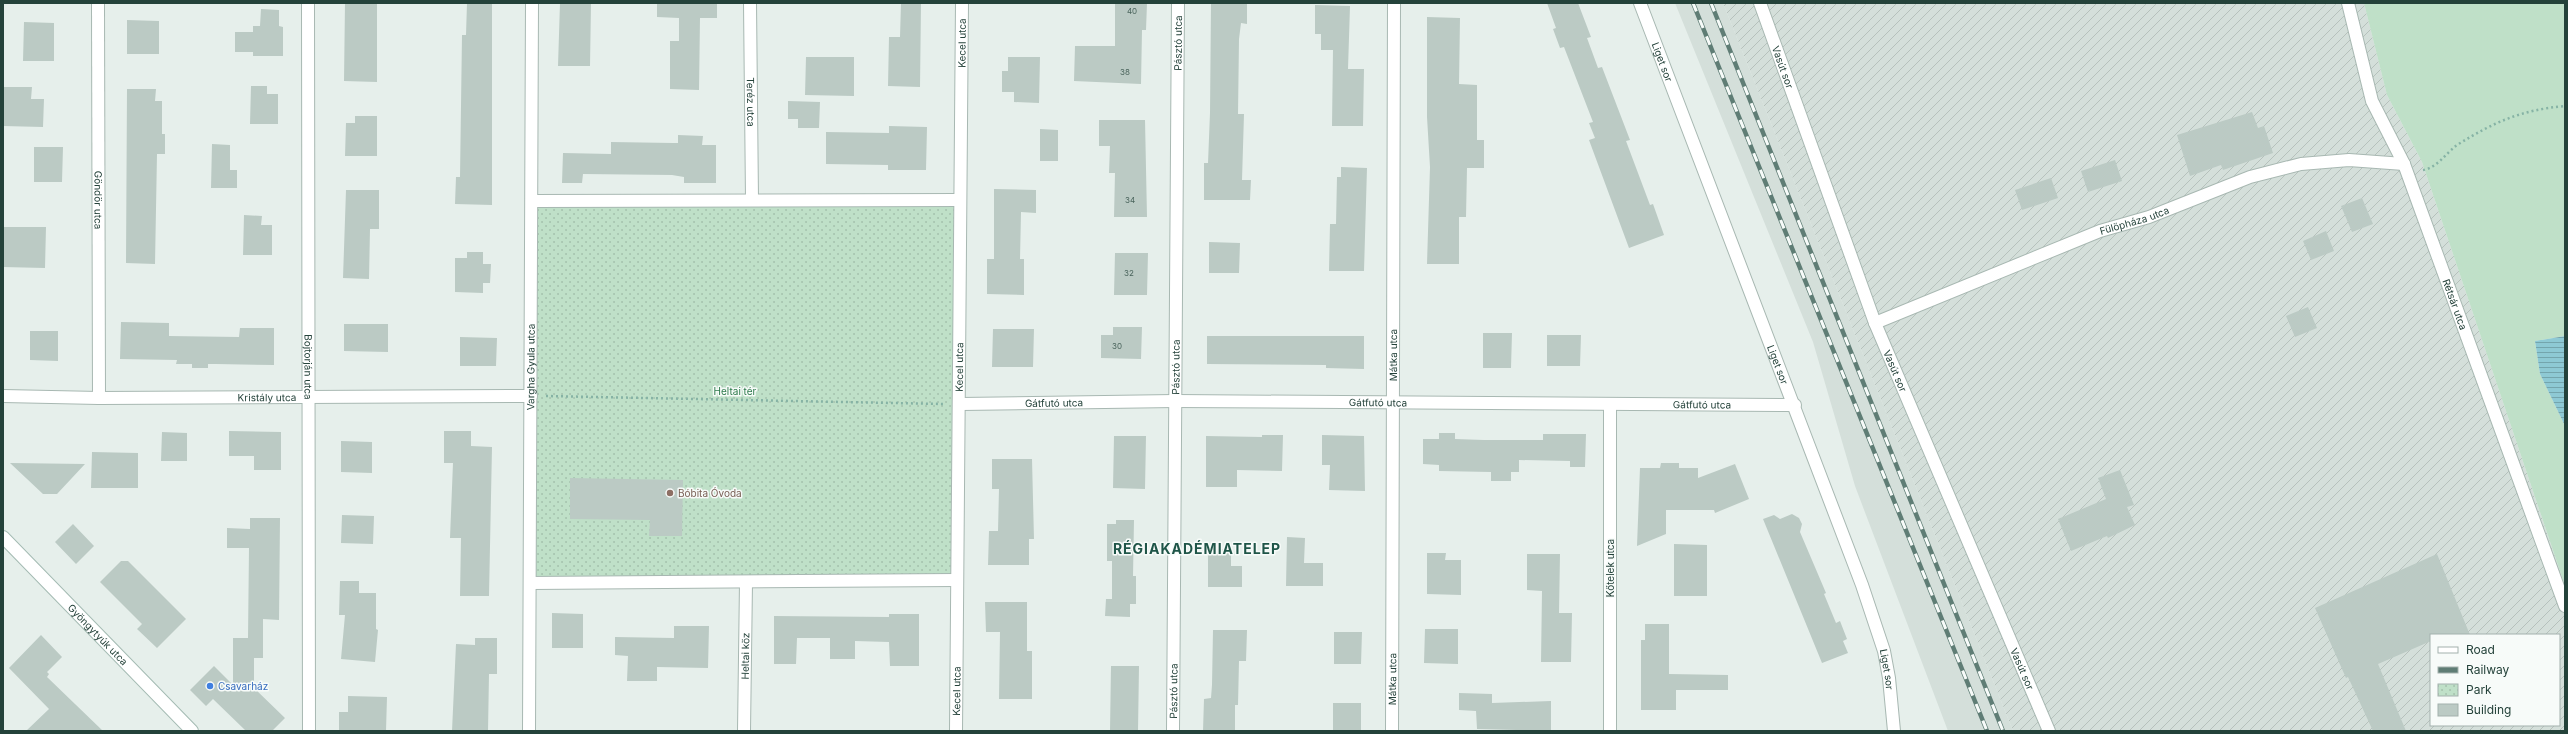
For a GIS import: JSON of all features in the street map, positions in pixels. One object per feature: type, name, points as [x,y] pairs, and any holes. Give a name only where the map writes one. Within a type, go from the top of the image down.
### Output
[{"type":"street","name":"Göndör utca","points":[[98,3],[99,398]]},
{"type":"street","name":"Bojtorján utca","points":[[308,3],[309,731]]},
{"type":"street","name":"Vargha Gyula utca","points":[[529,731],[531,583],[532,3]]},
{"type":"street","name":"Teréz utca","points":[[750,3],[752,200]]},
{"type":"street","name":"Kecel utca","points":[[956,731],[957,580],[961,404],[960,200],[962,3]]},
{"type":"street","name":"Pásztó utca","points":[[1173,731],[1178,3]]},
{"type":"street","name":"Mátka utca","points":[[1392,731],[1394,3]]},
{"type":"street","name":"Liget sor","points":[[1640,3],[1795,405],[1862,586],[1884,651],[1889,678],[1894,731]]},
{"type":"street","name":"Vasút sor","points":[[1760,3],[1875,324],[2049,731]]},
{"type":"street","name":"Rétsár utca","points":[[2348,3],[2372,101],[2405,169],[2565,606]]},
{"type":"street","name":"Fülöpháza utca","points":[[1875,324],[2100,231],[2149,217],[2250,177],[2302,164],[2349,160],[2405,169]]},
{"type":"street","points":[[532,201],[960,200]]},
{"type":"street","name":"Kristály utca","points":[[3,396],[99,398],[531,396]]},
{"type":"street","name":"Gátfutó utca","points":[[961,404],[1175,401],[1392,402],[1610,406],[1795,405]]},
{"type":"street","name":"Kőtelek utca","points":[[1610,406],[1610,731]]},
{"type":"street","name":"Gyöngytyúk utca","points":[[3,537],[192,731]]},
{"type":"street","points":[[531,583],[957,580]]},
{"type":"street","name":"Heltai köz","points":[[744,731],[746,582]]},
{"type":"path","points":[[2405,169],[2430,169],[2456,146],[2495,123],[2534,109],[2565,106]]},
{"type":"path","points":[[531,396],[961,404]]},
{"type":"shaded area","points":[[1675,3],[1723,3],[2013,731],[1948,731],[1855,486],[1813,342]]},
{"type":"shaded area","points":[[1723,3],[2364,3],[2387,95],[2422,162],[2565,586],[2565,731],[2013,731]]},
{"type":"green space","points":[[2364,3],[2565,3],[2565,336],[2535,341],[2540,374],[2565,426],[2565,586],[2422,162],[2387,95]]},
{"type":"green space","name":"Heltai tér","points":[[960,200],[957,580],[531,583],[532,201]]},
{"type":"water","points":[[2565,336],[2565,426],[2540,374],[2535,341]]},
{"type":"building","points":[[345,3],[377,3],[377,82],[344,81]]},
{"type":"building","points":[[467,3],[492,3],[492,205],[455,204],[456,177],[460,177],[462,35],[466,35]]},
{"type":"building","points":[[560,3],[591,3],[590,66],[558,66]]},
{"type":"building","points":[[657,3],[717,3],[717,18],[700,18],[699,90],[670,89],[670,41],[679,41],[679,18],[657,17]]},
{"type":"building","points":[[901,3],[921,3],[920,87],[888,86],[889,37],[900,37]]},
{"type":"building","points":[[1115,3],[1147,3],[1146,30],[1142,30],[1141,84],[1074,81],[1075,46],[1115,46]]},
{"type":"building","points":[[1211,3],[1247,3],[1247,24],[1241,23],[1239,39],[1238,114],[1244,114],[1242,180],[1251,180],[1250,200],[1204,200],[1204,163],[1208,163],[1210,113]]},
{"type":"building","points":[[1547,3],[1578,3],[1591,37],[1587,38],[1598,68],[1602,67],[1630,140],[1626,141],[1650,205],[1653,204],[1664,235],[1629,248],[1589,140],[1595,138],[1589,123],[1593,122],[1564,47],[1560,48],[1553,29],[1556,28]]},
{"type":"building","points":[[1315,5],[1350,6],[1348,69],[1364,69],[1363,126],[1332,126],[1333,50],[1321,50],[1321,34],[1315,34]]},
{"type":"building","points":[[261,9],[279,10],[279,26],[283,27],[283,56],[253,56],[253,52],[235,52],[235,32],[253,32],[253,26],[260,26]]},
{"type":"building","points":[[1427,17],[1460,18],[1459,84],[1477,85],[1477,140],[1484,140],[1484,168],[1467,168],[1466,217],[1459,217],[1459,264],[1427,264],[1430,167],[1427,117]]},
{"type":"building","points":[[127,20],[159,21],[159,54],[127,54]]},
{"type":"building","points":[[24,22],[54,23],[54,61],[23,61]]},
{"type":"building","points":[[806,57],[854,57],[854,96],[805,95]]},
{"type":"building","points":[[1008,57],[1040,57],[1039,103],[1014,102],[1014,92],[1002,92],[1002,71],[1008,71]]},
{"type":"building","points":[[251,86],[267,86],[267,94],[278,94],[278,124],[250,124]]},
{"type":"building","points":[[3,87],[32,87],[31,99],[44,99],[43,127],[3,126]]},
{"type":"building","points":[[127,89],[156,89],[155,101],[162,101],[162,134],[165,134],[165,154],[157,154],[155,264],[126,263]]},
{"type":"building","points":[[788,101],[820,102],[819,128],[798,128],[798,119],[788,119]]},
{"type":"building","points":[[2252,112],[2258,128],[2264,126],[2273,153],[2223,170],[2221,165],[2190,176],[2177,135]]},
{"type":"building","points":[[355,116],[377,116],[377,156],[345,156],[346,123],[355,123]]},
{"type":"building","points":[[1099,120],[1145,120],[1147,217],[1114,217],[1115,173],[1109,173],[1110,146],[1099,146]]},
{"type":"building","points":[[889,126],[927,127],[926,170],[888,170],[888,165],[826,164],[826,132],[889,133]]},
{"type":"building","points":[[1040,129],[1058,130],[1058,161],[1040,161]]},
{"type":"building","points":[[678,135],[703,136],[702,145],[716,145],[716,183],[684,183],[684,177],[672,175],[583,174],[582,183],[562,183],[563,153],[611,154],[611,142],[678,143]]},
{"type":"building","points":[[212,144],[230,145],[230,170],[237,170],[237,188],[211,188]]},
{"type":"building","points":[[34,147],[63,147],[62,182],[34,182]]},
{"type":"building","points":[[2115,160],[2122,181],[2088,192],[2081,171]]},
{"type":"building","points":[[1341,167],[1367,168],[1364,271],[1329,271],[1330,224],[1336,224],[1337,177],[1341,177]]},
{"type":"building","points":[[2051,178],[2058,198],[2022,210],[2015,190]]},
{"type":"building","points":[[994,189],[1036,190],[1036,213],[1021,212],[1020,259],[1024,259],[1024,295],[987,294],[987,259],[994,259]]},
{"type":"building","points":[[346,190],[379,190],[379,229],[370,229],[369,279],[343,278]]},
{"type":"building","points":[[2362,198],[2373,224],[2352,232],[2341,206]]},
{"type":"building","points":[[244,215],[262,216],[261,225],[272,225],[272,255],[243,255]]},
{"type":"building","points":[[4,227],[46,227],[45,268],[3,267]]},
{"type":"building","points":[[2326,231],[2334,251],[2311,260],[2303,241]]},
{"type":"building","points":[[1209,242],[1240,243],[1239,273],[1209,273]]},
{"type":"building","points":[[467,252],[483,252],[483,264],[491,264],[490,283],[483,283],[483,293],[455,292],[455,258],[467,258]]},
{"type":"building","points":[[1115,253],[1148,253],[1147,295],[1114,295]]},
{"type":"building","points":[[2308,307],[2317,328],[2295,337],[2286,316]]},
{"type":"building","points":[[121,322],[169,323],[169,336],[239,337],[240,328],[274,328],[274,365],[208,364],[208,368],[192,368],[192,364],[176,364],[177,360],[120,359]]},
{"type":"building","points":[[344,324],[388,324],[388,352],[344,351]]},
{"type":"building","points":[[1113,327],[1142,327],[1141,359],[1101,358],[1101,335],[1113,335]]},
{"type":"building","points":[[993,329],[1034,329],[1033,367],[992,367]]},
{"type":"building","points":[[30,331],[58,331],[58,361],[30,360]]},
{"type":"building","points":[[1483,333],[1512,333],[1511,368],[1483,368]]},
{"type":"building","points":[[1547,335],[1581,335],[1580,366],[1547,366]]},
{"type":"building","points":[[1207,336],[1364,336],[1364,369],[1326,368],[1326,365],[1207,364]]},
{"type":"building","points":[[460,337],[497,338],[496,366],[460,366]]},
{"type":"building","points":[[229,431],[281,432],[281,470],[254,470],[254,456],[229,456]]},
{"type":"building","points":[[444,431],[471,431],[471,446],[492,447],[489,596],[460,596],[461,538],[450,538],[453,463],[444,463]]},
{"type":"building","points":[[162,432],[187,433],[187,461],[161,461]]},
{"type":"building","points":[[1439,433],[1455,433],[1455,439],[1484,440],[1543,440],[1543,434],[1586,434],[1585,467],[1570,467],[1570,461],[1519,460],[1519,472],[1511,472],[1511,481],[1491,481],[1491,472],[1439,471],[1439,465],[1423,464],[1423,439],[1439,439]]},
{"type":"building","points":[[1262,435],[1283,435],[1282,471],[1237,470],[1237,487],[1206,487],[1206,436],[1262,437]]},
{"type":"building","points":[[1322,435],[1364,436],[1365,491],[1329,490],[1330,465],[1322,465]]},
{"type":"building","points":[[1114,436],[1146,436],[1145,489],[1113,488]]},
{"type":"building","points":[[341,441],[372,442],[372,473],[341,472]]},
{"type":"building","points":[[92,452],[138,453],[138,488],[91,488]]},
{"type":"building","points":[[992,459],[1032,459],[1034,539],[1029,539],[1029,565],[988,565],[989,531],[998,531],[999,489],[992,489]]},
{"type":"building","points":[[10,463],[85,464],[57,494],[43,494]]},
{"type":"building","points":[[1661,463],[1679,463],[1679,468],[1698,468],[1698,478],[1735,464],[1749,499],[1715,513],[1714,510],[1666,510],[1666,534],[1637,546],[1640,468],[1660,468]]},
{"type":"building","points":[[2120,470],[2134,505],[2127,507],[2135,525],[2108,538],[2107,536],[2071,551],[2058,519],[2106,499],[2098,478]]},
{"type":"building","points":[[570,478],[683,480],[682,536],[649,536],[650,520],[570,519]]},
{"type":"building","points":[[1792,514],[1799,518],[1802,524],[1800,532],[1826,593],[1824,594],[1836,623],[1840,621],[1847,639],[1843,641],[1848,653],[1822,663],[1763,519],[1774,515],[1780,519]]},
{"type":"building","points":[[342,515],[374,516],[373,544],[341,543]]},
{"type":"building","points":[[250,518],[280,518],[279,620],[263,619],[263,658],[254,658],[254,688],[285,718],[272,731],[246,731],[213,699],[206,706],[190,690],[214,666],[233,685],[233,638],[248,638],[249,548],[227,548],[227,528],[250,529]]},
{"type":"building","points":[[1116,520],[1134,520],[1133,576],[1136,576],[1136,604],[1130,604],[1130,617],[1105,616],[1106,599],[1112,599],[1112,561],[1107,561],[1107,524],[1116,524]]},
{"type":"building","points":[[73,524],[94,546],[76,564],[55,542]]},
{"type":"building","points":[[1287,537],[1305,538],[1304,563],[1323,563],[1323,586],[1286,586]]},
{"type":"building","points":[[1674,544],[1707,545],[1707,596],[1674,596]]},
{"type":"building","points":[[1208,549],[1231,549],[1231,566],[1242,566],[1242,587],[1208,587]]},
{"type":"building","points":[[1427,553],[1446,553],[1445,560],[1461,560],[1461,595],[1427,594]]},
{"type":"building","points":[[1527,554],[1560,554],[1559,613],[1572,613],[1571,662],[1541,662],[1542,591],[1527,590]]},
{"type":"building","points":[[2437,554],[2470,634],[2430,634],[2430,641],[2378,664],[2406,731],[2373,731],[2348,677],[2346,678],[2315,608]]},
{"type":"building","points":[[121,561],[128,561],[186,619],[157,648],[137,629],[142,624],[100,582]]},
{"type":"building","points":[[340,581],[359,581],[359,593],[376,593],[376,629],[378,630],[375,662],[341,659],[345,615],[339,615]]},
{"type":"building","points":[[985,602],[1027,602],[1027,651],[1032,651],[1032,699],[999,699],[1000,632],[986,632]]},
{"type":"building","points":[[552,613],[583,614],[583,648],[552,648]]},
{"type":"building","points":[[889,614],[919,614],[919,666],[890,666],[889,642],[855,641],[855,659],[830,659],[830,638],[797,638],[796,664],[774,664],[774,616],[889,617]]},
{"type":"building","points":[[1645,624],[1669,624],[1669,674],[1728,675],[1728,690],[1676,690],[1676,710],[1641,710],[1641,640],[1645,640]]},
{"type":"building","points":[[674,626],[709,626],[708,668],[657,667],[657,681],[627,681],[628,656],[615,655],[615,637],[674,638]]},
{"type":"building","points":[[1425,629],[1458,629],[1458,664],[1424,663]]},
{"type":"building","points":[[1213,630],[1247,630],[1246,661],[1239,661],[1238,705],[1235,705],[1235,731],[1203,731],[1204,699],[1211,698]]},
{"type":"building","points":[[1334,632],[1362,632],[1361,664],[1334,664]]},
{"type":"building","points":[[41,635],[62,657],[47,672],[49,674],[47,677],[103,731],[26,731],[49,709],[9,668]]},
{"type":"building","points":[[475,638],[497,638],[497,674],[489,674],[488,731],[452,731],[456,644],[475,645]]},
{"type":"building","points":[[1111,666],[1139,666],[1138,731],[1110,731]]},
{"type":"building","points":[[1459,693],[1492,694],[1492,703],[1551,701],[1551,731],[1477,729],[1476,711],[1459,710]]},
{"type":"building","points":[[348,696],[387,697],[386,731],[339,731],[339,712],[348,712]]},
{"type":"building","points":[[1333,703],[1361,703],[1361,731],[1333,731]]},
{"type":"railway","points":[[1693,3],[1987,731]]},
{"type":"railway","points":[[1711,3],[2003,731]]},
{"type":"place","name":"Bóbita Óvoda","points":[[670,493]]},
{"type":"place","name":"Csavarház","points":[[210,686]]},
{"type":"district","name":"RÉGIAKADÉMIATELEP","points":[[1197,548]]}]
